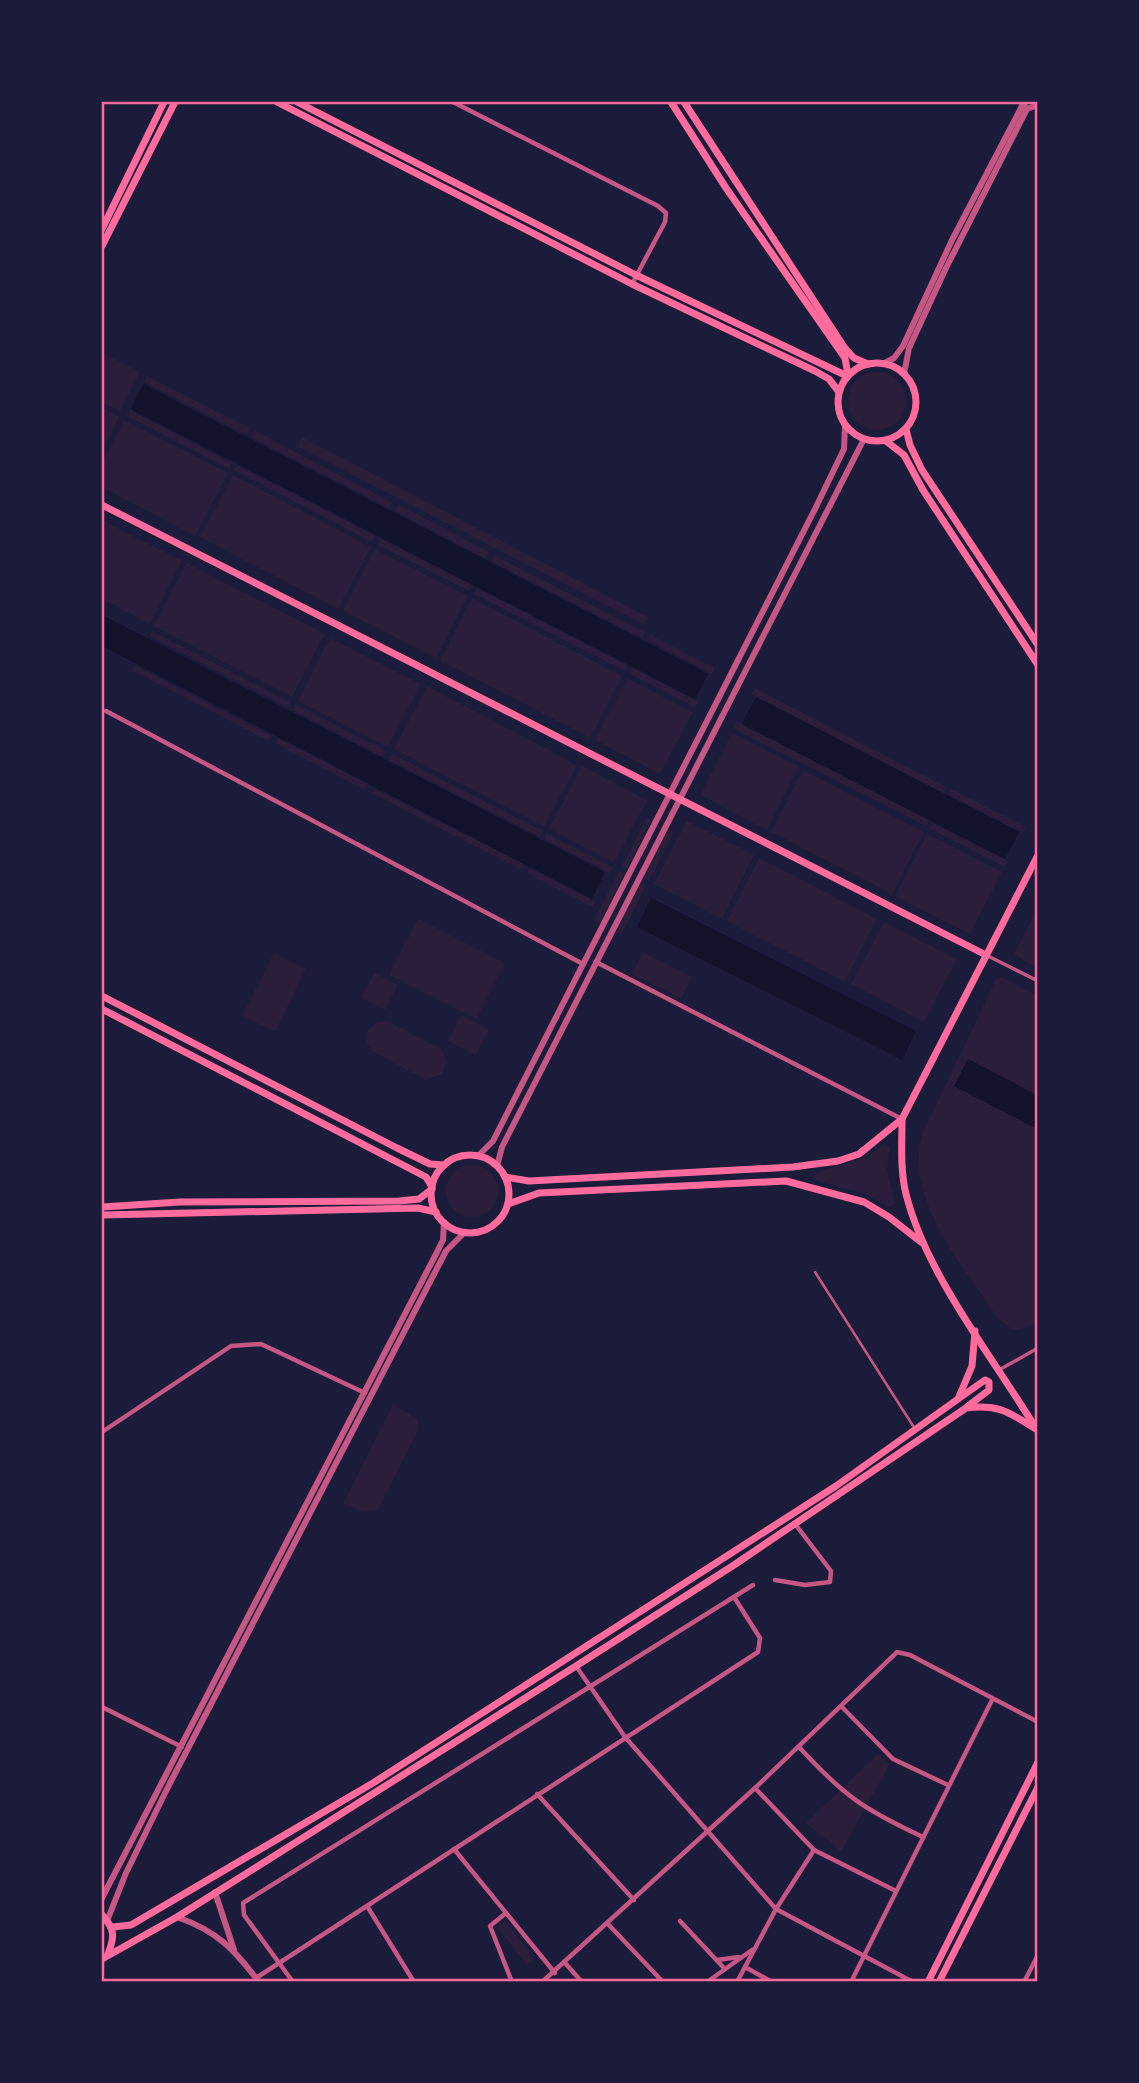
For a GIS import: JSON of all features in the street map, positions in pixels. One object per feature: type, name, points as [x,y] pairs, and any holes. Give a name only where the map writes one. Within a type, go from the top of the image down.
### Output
[{"type":"main road","points":[[102,229],[164,102]]},
{"type":"main road","points":[[102,246],[175,102]]},
{"type":"main road","points":[[277,102],[632,284],[815,371],[829,380],[839,392]]},
{"type":"main road","points":[[297,102],[636,275],[848,376]]},
{"type":"main road","points":[[671,102],[726,188],[845,358],[848,376]]},
{"type":"main road","points":[[684,102],[844,347],[854,358],[868,364],[883,364],[904,374],[914,390],[917,405],[906,429],[886,441]]},
{"type":"main road","points":[[868,364],[848,376],[839,392],[837,406],[845,425],[864,439],[886,441],[904,455],[923,490],[1038,665]]},
{"type":"main road","points":[[906,429],[909,445],[922,470],[1038,645]]},
{"type":"main road","points":[[102,505],[984,954]]},
{"type":"main road","points":[[505,1177],[529,1181],[803,1166],[838,1161],[859,1154],[902,1119],[984,954],[1038,855]]},
{"type":"main road","points":[[102,996],[430,1164],[444,1165],[466,1155],[478,1156],[497,1166],[505,1177],[508,1203],[504,1214],[487,1229],[463,1232],[444,1222],[436,1212],[432,1188],[426,1177],[102,1009]]},
{"type":"main road","points":[[902,1119],[905,1192],[922,1243],[1037,1430]]},
{"type":"main road","points":[[102,1207],[180,1202],[419,1199],[432,1188],[444,1165]]},
{"type":"main road","points":[[803,1166],[803,1185]]},
{"type":"main road","points":[[508,1203],[539,1193],[786,1181],[864,1202],[889,1217],[922,1243]]},
{"type":"main road","points":[[102,1215],[418,1208],[436,1212]]},
{"type":"main road","points":[[958,1399],[972,1366],[975,1331]]},
{"type":"main road","points":[[113,1927],[131,1925],[373,1783],[836,1486],[999,1370]]},
{"type":"main road","points":[[105,1957],[177,1917],[576,1666],[795,1524],[1005,1379]]},
{"type":"main road","points":[[985,1380],[990,1384],[990,1389]]},
{"type":"main road","points":[[966,1408],[988,1405],[1008,1411],[1037,1430]]},
{"type":"main road","points":[[928,1982],[1038,1762]]},
{"type":"main road","points":[[939,1982],[1038,1787]]},
{"type":"main road","points":[[104,1918],[113,1927],[114,1939],[105,1957]]},
{"type":"street","points":[[453,102],[658,206],[666,213],[665,222],[632,284]]},
{"type":"street","points":[[1023,106],[1037,107]]},
{"type":"street","points":[[883,364],[894,358],[903,346],[952,240],[1023,106]]},
{"type":"street","points":[[904,374],[909,348],[1023,106]]},
{"type":"street","points":[[478,1156],[493,1141],[670,796],[832,472],[847,438],[845,425]]},
{"type":"street","points":[[497,1166],[502,1147],[864,439]]},
{"type":"street","points":[[106,711],[583,964]]},
{"type":"street","points":[[984,954],[1038,981]]},
{"type":"street","points":[[596,962],[902,1119]]},
{"type":"street","points":[[102,1898],[366,1393],[443,1240],[444,1222]]},
{"type":"street","points":[[104,1918],[217,1691],[282,1572],[446,1251],[463,1232]]},
{"type":"street","points":[[102,1432],[231,1346],[261,1344],[366,1393]]},
{"type":"street","points":[[999,1370],[1038,1348]]},
{"type":"street","points":[[775,1580],[805,1585],[830,1582],[831,1571],[795,1524]]},
{"type":"street","points":[[293,1982],[244,1915],[243,1903],[753,1585]]},
{"type":"street","points":[[177,1917],[213,1932],[235,1951],[258,1980],[279,1963],[758,1652],[760,1638],[734,1597]]},
{"type":"street","points":[[542,1982],[708,1832],[897,1652],[910,1655],[1038,1722]]},
{"type":"street","points":[[576,1666],[625,1737],[776,1909],[913,1982]]},
{"type":"street","points":[[851,1982],[992,1700]]},
{"type":"street","points":[[102,1707],[182,1746]]},
{"type":"street","points":[[842,1707],[893,1759],[948,1785]]},
{"type":"street","points":[[799,1747],[835,1786],[858,1804],[923,1837]]},
{"type":"street","points":[[755,1788],[814,1850],[896,1892]]},
{"type":"street","points":[[537,1794],[634,1900]]},
{"type":"street","points":[[454,1849],[555,1973]]},
{"type":"street","points":[[737,1982],[776,1909],[814,1850]]},
{"type":"street","points":[[215,1892],[235,1951]]},
{"type":"street","points":[[367,1906],[414,1982]]},
{"type":"street","points":[[506,1913],[490,1926],[512,1982]]},
{"type":"street","points":[[680,1921],[723,1968]]},
{"type":"street","points":[[608,1924],[663,1982]]},
{"type":"street","points":[[707,1982],[756,1945]]},
{"type":"street","points":[[1024,1982],[1038,1955]]},
{"type":"street","points":[[716,1960],[744,1956]]},
{"type":"street","points":[[565,1964],[582,1982]]},
{"type":"street","points":[[745,1967],[772,1982]]},
{"type":"lane","points":[[815,1272],[915,1430]]},
{"type":"shaded area","points":[[102,353],[140,372],[120,411],[102,402]]},
{"type":"shaded area","points":[[871,372],[883,372],[898,380],[906,395],[906,407],[898,422],[883,430],[871,430],[856,422],[848,407],[848,395],[856,380]]},
{"type":"shaded area","points":[[147,376],[250,428],[247,435],[144,382]]},
{"type":"shaded area","points":[[143,384],[708,674],[695,699],[131,409]]},
{"type":"shaded area","points":[[102,408],[119,417],[102,451]]},
{"type":"shaded area","points":[[130,410],[232,463],[229,469],[127,416]]},
{"type":"shaded area","points":[[124,420],[228,473],[195,536],[102,487],[102,463]]},
{"type":"shaded area","points":[[255,431],[393,503],[390,509],[251,437]]},
{"type":"shaded area","points":[[302,437],[648,617],[645,625],[298,447]]},
{"type":"shaded area","points":[[237,465],[375,536],[372,542],[234,470]]},
{"type":"shaded area","points":[[233,475],[371,547],[338,609],[200,537]]},
{"type":"shaded area","points":[[398,504],[489,552],[486,559],[395,511]]},
{"type":"shaded area","points":[[102,520],[182,561],[150,624],[102,599]]},
{"type":"shaded area","points":[[381,539],[472,585],[469,591],[378,545]]},
{"type":"shaded area","points":[[375,549],[468,596],[436,658],[343,611]]},
{"type":"shaded area","points":[[494,555],[645,632],[642,638],[491,561]]},
{"type":"shaded area","points":[[186,563],[325,634],[292,697],[154,626]]},
{"type":"shaded area","points":[[477,588],[628,666],[625,671],[474,594]]},
{"type":"shaded area","points":[[472,598],[622,676],[590,738],[440,660]]},
{"type":"shaded area","points":[[102,615],[605,872],[592,899],[102,646]]},
{"type":"shaded area","points":[[152,631],[290,702],[287,707],[149,636]]},
{"type":"shaded area","points":[[650,635],[715,668],[712,674],[647,640]]},
{"type":"shaded area","points":[[330,638],[421,684],[388,747],[298,701]]},
{"type":"shaded area","points":[[134,665],[272,736],[269,741],[132,670]]},
{"type":"shaded area","points":[[633,668],[698,702],[695,707],[630,674]]},
{"type":"shaded area","points":[[627,678],[693,712],[660,774],[595,740]]},
{"type":"shaded area","points":[[427,686],[577,765],[544,827],[394,749]]},
{"type":"shaded area","points":[[755,688],[946,787],[943,793],[751,694]]},
{"type":"shaded area","points":[[756,697],[1019,832],[1005,859],[742,724]]},
{"type":"shaded area","points":[[296,704],[386,751],[383,757],[293,710]]},
{"type":"shaded area","points":[[737,722],[929,820],[926,826],[734,729]]},
{"type":"shaded area","points":[[732,733],[799,767],[767,830],[700,795]]},
{"type":"shaded area","points":[[278,738],[368,784],[365,790],[275,743]]},
{"type":"shaded area","points":[[392,754],[543,831],[540,837],[389,760]]},
{"type":"shaded area","points":[[582,766],[647,800],[614,863],[549,829]]},
{"type":"shaded area","points":[[803,770],[924,832],[892,894],[771,832]]},
{"type":"shaded area","points":[[374,788],[525,865],[522,870],[371,793]]},
{"type":"shaded area","points":[[951,789],[1026,827],[1023,833],[948,795]]},
{"type":"shaded area","points":[[646,818],[651,820],[627,869],[622,866]]},
{"type":"shaded area","points":[[687,821],[754,855],[722,919],[654,884]]},
{"type":"shaded area","points":[[933,823],[1008,861],[1005,867],[930,829]]},
{"type":"shaded area","points":[[669,829],[674,832],[649,881],[644,878]]},
{"type":"shaded area","points":[[547,834],[613,867],[610,873],[544,839]]},
{"type":"shaded area","points":[[927,834],[1002,872],[970,934],[895,896]]},
{"type":"shaded area","points":[[759,858],[877,919],[845,982],[727,921]]},
{"type":"shaded area","points":[[530,868],[596,902],[593,907],[527,873]]},
{"type":"shaded area","points":[[619,871],[624,874],[600,923],[594,920]]},
{"type":"shaded area","points":[[640,883],[646,886],[621,935],[616,932]]},
{"type":"shaded area","points":[[651,898],[916,1031],[902,1060],[637,927]]},
{"type":"shaded area","points":[[1037,909],[1037,969],[1014,954]]},
{"type":"shaded area","points":[[418,919],[505,963],[477,1019],[389,975]]},
{"type":"shaded area","points":[[884,922],[957,959],[924,1022],[851,984]]},
{"type":"shaded area","points":[[274,953],[306,969],[275,1032],[242,1016]]},
{"type":"shaded area","points":[[643,953],[692,977],[681,999],[632,974]]},
{"type":"shaded area","points":[[374,973],[398,985],[385,1010],[361,998]]},
{"type":"shaded area","points":[[1002,977],[1037,995],[1037,1321],[1028,1327],[1013,1330],[998,1319],[940,1230],[921,1182],[919,1157],[923,1132],[996,979]]},
{"type":"shaded area","points":[[461,1015],[489,1029],[476,1055],[448,1041]]},
{"type":"shaded area","points":[[387,1021],[442,1049],[447,1062],[442,1074],[426,1080],[372,1051],[367,1043],[368,1030],[378,1022]]},
{"type":"shaded area","points":[[968,1059],[1037,1095],[1037,1129],[954,1086]]},
{"type":"shaded area","points":[[884,1144],[890,1147],[887,1171],[895,1202],[890,1208],[866,1194],[814,1180],[815,1173],[867,1157]]},
{"type":"shaded area","points":[[472,1165],[482,1167],[490,1173],[496,1181],[496,1201],[490,1209],[482,1215],[472,1217],[462,1215],[454,1209],[448,1201],[446,1191],[448,1181],[454,1173],[462,1167]]},
{"type":"shaded area","points":[[393,1404],[418,1420],[418,1431],[378,1510],[361,1512],[343,1503]]},
{"type":"shaded area","points":[[878,1754],[890,1764],[841,1851],[806,1823]]},
{"type":"shaded area","points":[[505,1920],[535,1959],[527,1965],[497,1927]]}]
